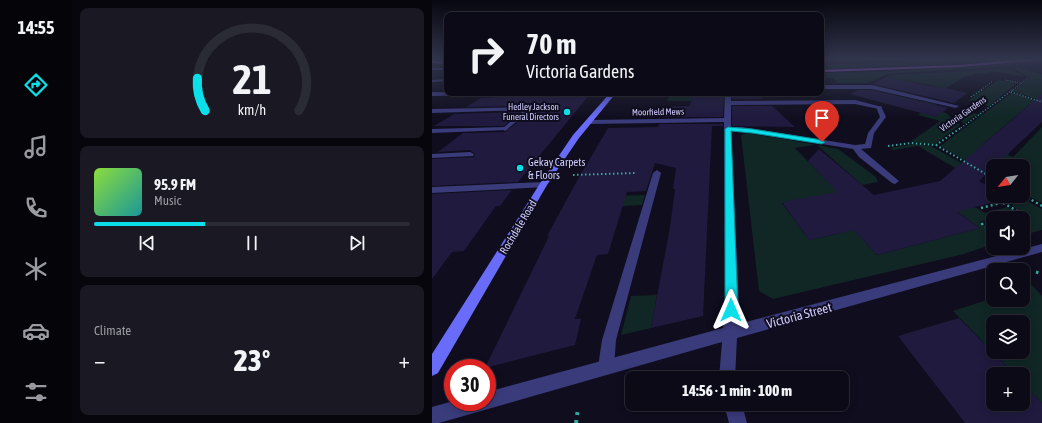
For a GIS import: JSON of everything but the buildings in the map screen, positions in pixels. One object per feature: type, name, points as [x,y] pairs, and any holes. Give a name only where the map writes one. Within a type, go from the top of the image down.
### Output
[{"type":"main road","name":"Rochdale Road","points":[[432,368],[543,186],[576,137],[611,96]]},
{"type":"street","points":[[432,81],[444,80]]},
{"type":"street","points":[[824,87],[872,87],[956,106]]},
{"type":"street","points":[[432,94],[444,94]]},
{"type":"street","points":[[727,371],[732,306],[728,124],[728,98],[855,102],[880,107],[883,117],[871,133],[868,146],[855,147],[762,132],[728,124]]},
{"type":"street","points":[[432,111],[530,108],[505,129],[432,131]]},
{"type":"street","name":"Moorfield Mews","points":[[589,122],[728,124]]},
{"type":"street","points":[[855,147],[862,155],[895,181]]},
{"type":"street","points":[[432,156],[470,154]]},
{"type":"street","points":[[606,367],[609,340],[657,173]]},
{"type":"street","points":[[432,191],[543,186]]},
{"type":"street","name":"Victoria Street","points":[[496,398],[1042,248]]},
{"type":"street","points":[[432,416],[451,411]]},
{"type":"street","points":[[735,411],[738,423]]},
{"type":"path","points":[[966,101],[996,79]]},
{"type":"path","points":[[1002,80],[1020,83]]},
{"type":"path","name":"Victoria Gardens","points":[[884,147],[911,143],[936,145],[1010,92],[1042,102]]},
{"type":"path","points":[[936,145],[986,174]]},
{"type":"path","points":[[572,175],[657,173]]},
{"type":"path","points":[[1030,199],[1042,206]]},
{"type":"path","points":[[981,208],[1002,203],[1017,211]]},
{"type":"path","points":[[1033,271],[1042,274]]},
{"type":"path","points":[[576,423],[578,409]]},
{"type":"green space","points":[[834,79],[877,79],[868,83],[837,83]]},
{"type":"green space","points":[[895,79],[961,79],[946,88]]},
{"type":"green space","points":[[1029,79],[1042,79],[1042,101],[1013,91]]},
{"type":"green space","points":[[998,80],[1017,83],[989,106],[968,101]]},
{"type":"green space","points":[[870,90],[935,104],[937,106],[937,111],[946,113],[960,125],[935,144],[910,142],[940,121],[918,115],[928,108],[866,92]]},
{"type":"green space","points":[[1012,93],[1042,102],[1042,106],[1030,104],[983,144],[1010,152],[1008,155],[1013,157],[1042,127],[1042,203],[1030,197],[1030,159],[986,159],[986,172],[940,146]]},
{"type":"green space","points":[[670,96],[693,96],[692,101],[667,101]]},
{"type":"green space","points":[[962,112],[978,114],[964,124],[951,113],[958,115]]},
{"type":"green space","points":[[747,133],[814,145],[795,148],[840,194],[887,208],[953,209],[856,232],[877,255],[980,228],[955,210],[973,206],[986,213],[986,220],[979,222],[986,228],[986,246],[964,254],[773,299],[759,291],[741,135]],"holes":[[[811,197],[841,233],[809,240],[782,203]]]},
{"type":"green space","points":[[914,144],[931,146],[979,173],[967,175],[918,146],[893,150],[890,148]]},
{"type":"green space","points":[[817,145],[838,149],[876,177],[878,182],[862,185]]},
{"type":"green space","points":[[645,195],[642,205],[604,207],[607,196]]},
{"type":"green space","points":[[1030,203],[1042,209],[1042,230],[1030,233],[1030,211],[1021,211],[1011,205]]},
{"type":"green space","points":[[1007,207],[1014,211],[992,211]]},
{"type":"green space","points":[[1032,285],[1042,296],[1042,403],[1030,391],[1030,367],[1007,367],[999,359],[1030,359],[1030,315],[986,315],[986,345],[953,311],[986,300],[986,307],[1030,307],[1030,286]]},
{"type":"green space","points":[[657,295],[651,328],[621,335],[631,296]]},
{"type":"place","name":"Hedley Jackson Funeral Directors","points":[[567,112]]},
{"type":"place","name":"Gekay Carpets & Floors","points":[[520,168]]},
{"type":"route","points":[[731,310],[727,146],[728,129],[739,129],[822,142]]}]
